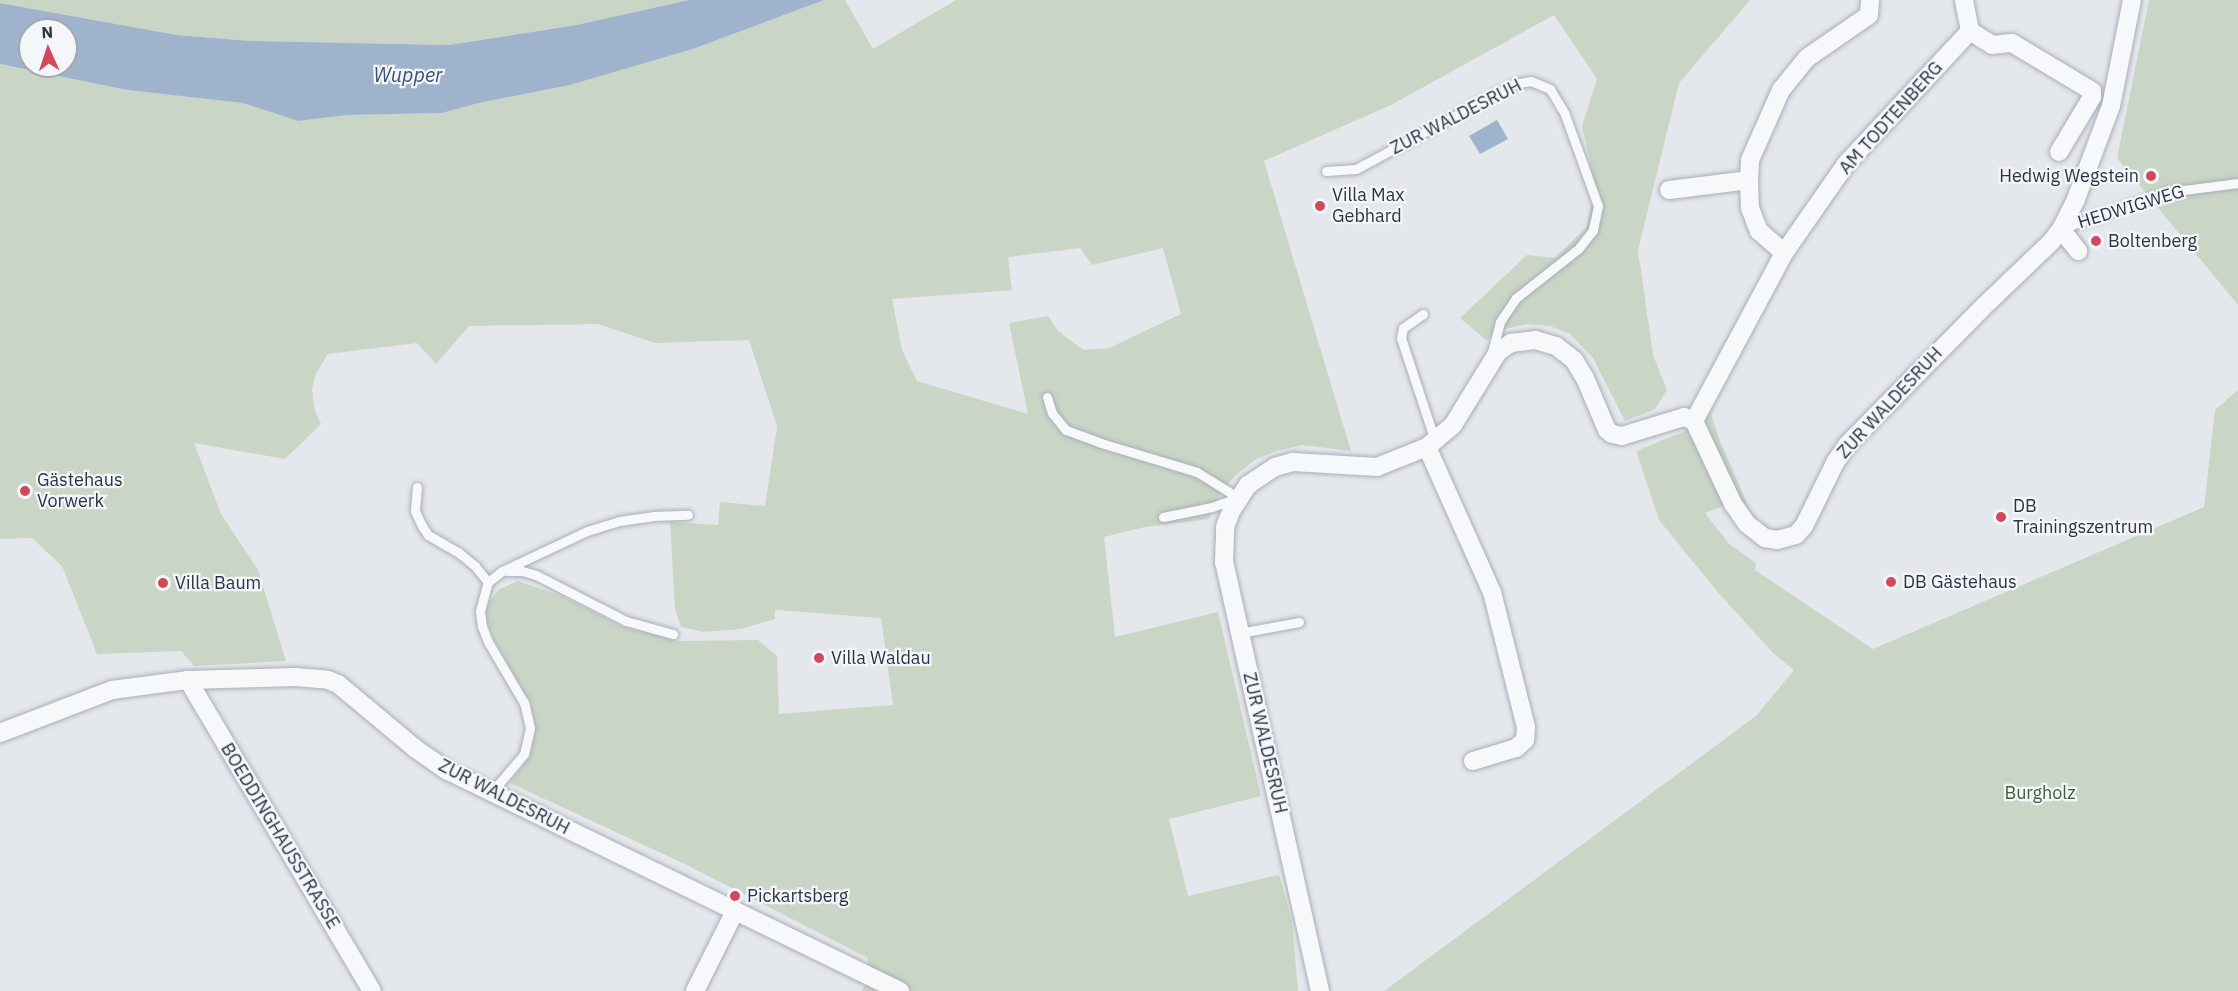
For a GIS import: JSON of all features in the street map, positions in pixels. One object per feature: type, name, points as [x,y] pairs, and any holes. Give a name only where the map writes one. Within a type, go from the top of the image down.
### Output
[{"type":"street","points":[[1784,253],[1759,231],[1749,208],[1750,160],[1781,90],[1807,58],[1869,15],[1870,0]]},
{"type":"street","points":[[1964,0],[1970,31],[1992,45],[2012,43],[2092,91],[2092,97],[2059,152]]},
{"type":"street","name":"ZUR WALDESRUH","points":[[1320,991],[1222,545],[1225,527],[1239,498],[1261,475],[1293,462],[1377,467],[1431,444],[1453,425],[1489,363],[1498,352],[1523,340],[1546,342],[1566,352],[1574,360],[1585,378],[1607,430],[1612,434],[1622,436],[1684,417],[1694,421],[1733,504],[1747,524],[1766,538],[1777,540],[1796,535],[1804,526],[1836,461],[1847,445],[1980,310],[2051,242],[2061,229],[2076,199],[2111,106],[2132,0]]},
{"type":"street","name":"AM TODTENBERG","points":[[1694,421],[1784,253],[1846,164],[1970,31]]},
{"type":"street","points":[[1668,190],[1749,180]]},
{"type":"street","points":[[2061,229],[2078,251]]},
{"type":"street","points":[[1431,444],[1492,592],[1526,727],[1526,740],[1516,748],[1473,761]]},
{"type":"street","name":"ZUR WALDESRUH","points":[[0,733],[106,691],[188,681],[296,677],[328,680],[338,684],[432,761],[491,793],[900,991]]},
{"type":"street","name":"BOEDDINGHAUSSTRASSE","points":[[188,681],[372,991]]},
{"type":"street","points":[[695,991],[735,910]]},
{"type":"lane","name":"ZUR WALDESRUH","points":[[1326,171],[1356,169],[1514,84],[1531,81],[1550,89],[1564,112],[1598,206],[1593,230],[1578,249],[1516,298],[1500,322],[1489,363]]},
{"type":"lane","name":"HEDWIGWEG","points":[[2061,229],[2168,192],[2238,183]]},
{"type":"lane","points":[[1423,314],[1402,328],[1401,338],[1431,444]]},
{"type":"lane","points":[[1047,397],[1052,412],[1066,430],[1197,472],[1239,498]]},
{"type":"lane","points":[[417,487],[416,511],[428,535],[475,566],[488,582]]},
{"type":"lane","points":[[1163,517],[1212,507],[1239,498]]},
{"type":"lane","points":[[491,793],[524,754],[530,728],[524,703],[488,642],[482,626],[480,611],[488,582],[502,571],[587,531],[631,519],[688,515]]},
{"type":"lane","points":[[502,571],[522,571],[536,575],[626,621],[673,634]]},
{"type":"lane","points":[[1240,633],[1299,622]]},
{"type":"green space","points":[[0,0],[689,0],[576,25],[449,45],[250,41],[177,35],[0,3]]},
{"type":"green space","points":[[824,0],[845,0],[873,49],[956,0],[1750,0],[1679,83],[1638,250],[1653,355],[1667,390],[1655,409],[1625,421],[1593,358],[1570,334],[1550,326],[1526,324],[1505,329],[1486,340],[1460,318],[1527,255],[1555,258],[1586,228],[1595,186],[1582,126],[1597,79],[1554,15],[1391,105],[1264,161],[1351,451],[1302,445],[1277,451],[1256,459],[1236,475],[1221,492],[1209,519],[1145,527],[1104,537],[1115,637],[1218,612],[1261,796],[1169,819],[1188,896],[1279,875],[1292,921],[1298,991],[862,991],[866,984],[868,958],[687,865],[510,783],[531,754],[535,727],[531,704],[496,644],[486,619],[487,605],[498,590],[518,581],[562,596],[623,627],[679,641],[758,640],[777,656],[779,714],[893,705],[881,618],[775,610],[775,619],[741,629],[703,632],[681,627],[675,609],[670,522],[718,525],[720,502],[765,506],[777,426],[749,340],[655,343],[598,324],[469,326],[436,364],[417,343],[328,354],[316,373],[312,389],[314,408],[321,424],[285,459],[194,443],[221,514],[258,570],[286,661],[194,666],[181,651],[97,654],[62,566],[32,538],[0,539],[0,64],[18,68],[18,78],[68,78],[127,90],[243,103],[298,121],[347,115],[442,113],[479,103],[570,85],[693,49]],"holes":[[[1080,248],[1092,265],[1163,248],[1181,314],[1109,348],[1083,350],[1058,331],[1048,316],[1009,323],[1028,414],[917,381],[902,350],[892,299],[1012,290],[1008,257]]]},
{"type":"green space","points":[[2149,0],[2238,0],[2238,305],[2117,158]]},
{"type":"green space","name":"Burgholz","points":[[2238,390],[2238,991],[1384,991],[1756,716],[1794,670],[1774,654],[1716,590],[1659,520],[1636,451],[1686,431],[1709,408],[1720,441],[1750,510],[1760,524],[1736,501],[1705,513],[1729,544],[1756,563],[1755,570],[1873,649],[2204,507],[2215,410]]},
{"type":"water","name":"Wupper","points":[[689,0],[824,0],[693,49],[570,85],[479,103],[442,113],[347,115],[298,121],[243,103],[127,90],[68,78],[78,78],[78,18],[18,18],[18,68],[0,64],[0,3],[177,35],[250,41],[449,45],[576,25]]},
{"type":"water","points":[[1497,120],[1508,139],[1480,154],[1469,136]]},
{"type":"place","name":"Hedwig Wegstein","points":[[2151,176]]},
{"type":"place","name":"Villa Max Gebhard","points":[[1320,206]]},
{"type":"place","name":"Boltenberg","points":[[2096,241]]},
{"type":"place","name":"Gästehaus Vorwerk","points":[[25,491]]},
{"type":"place","name":"DB Trainingszentrum","points":[[2001,517]]},
{"type":"place","name":"DB Gästehaus","points":[[1891,582]]},
{"type":"place","name":"Villa Baum","points":[[163,583]]},
{"type":"place","name":"Villa Waldau","points":[[819,658]]},
{"type":"place","name":"Pickartsberg","points":[[735,896]]}]
